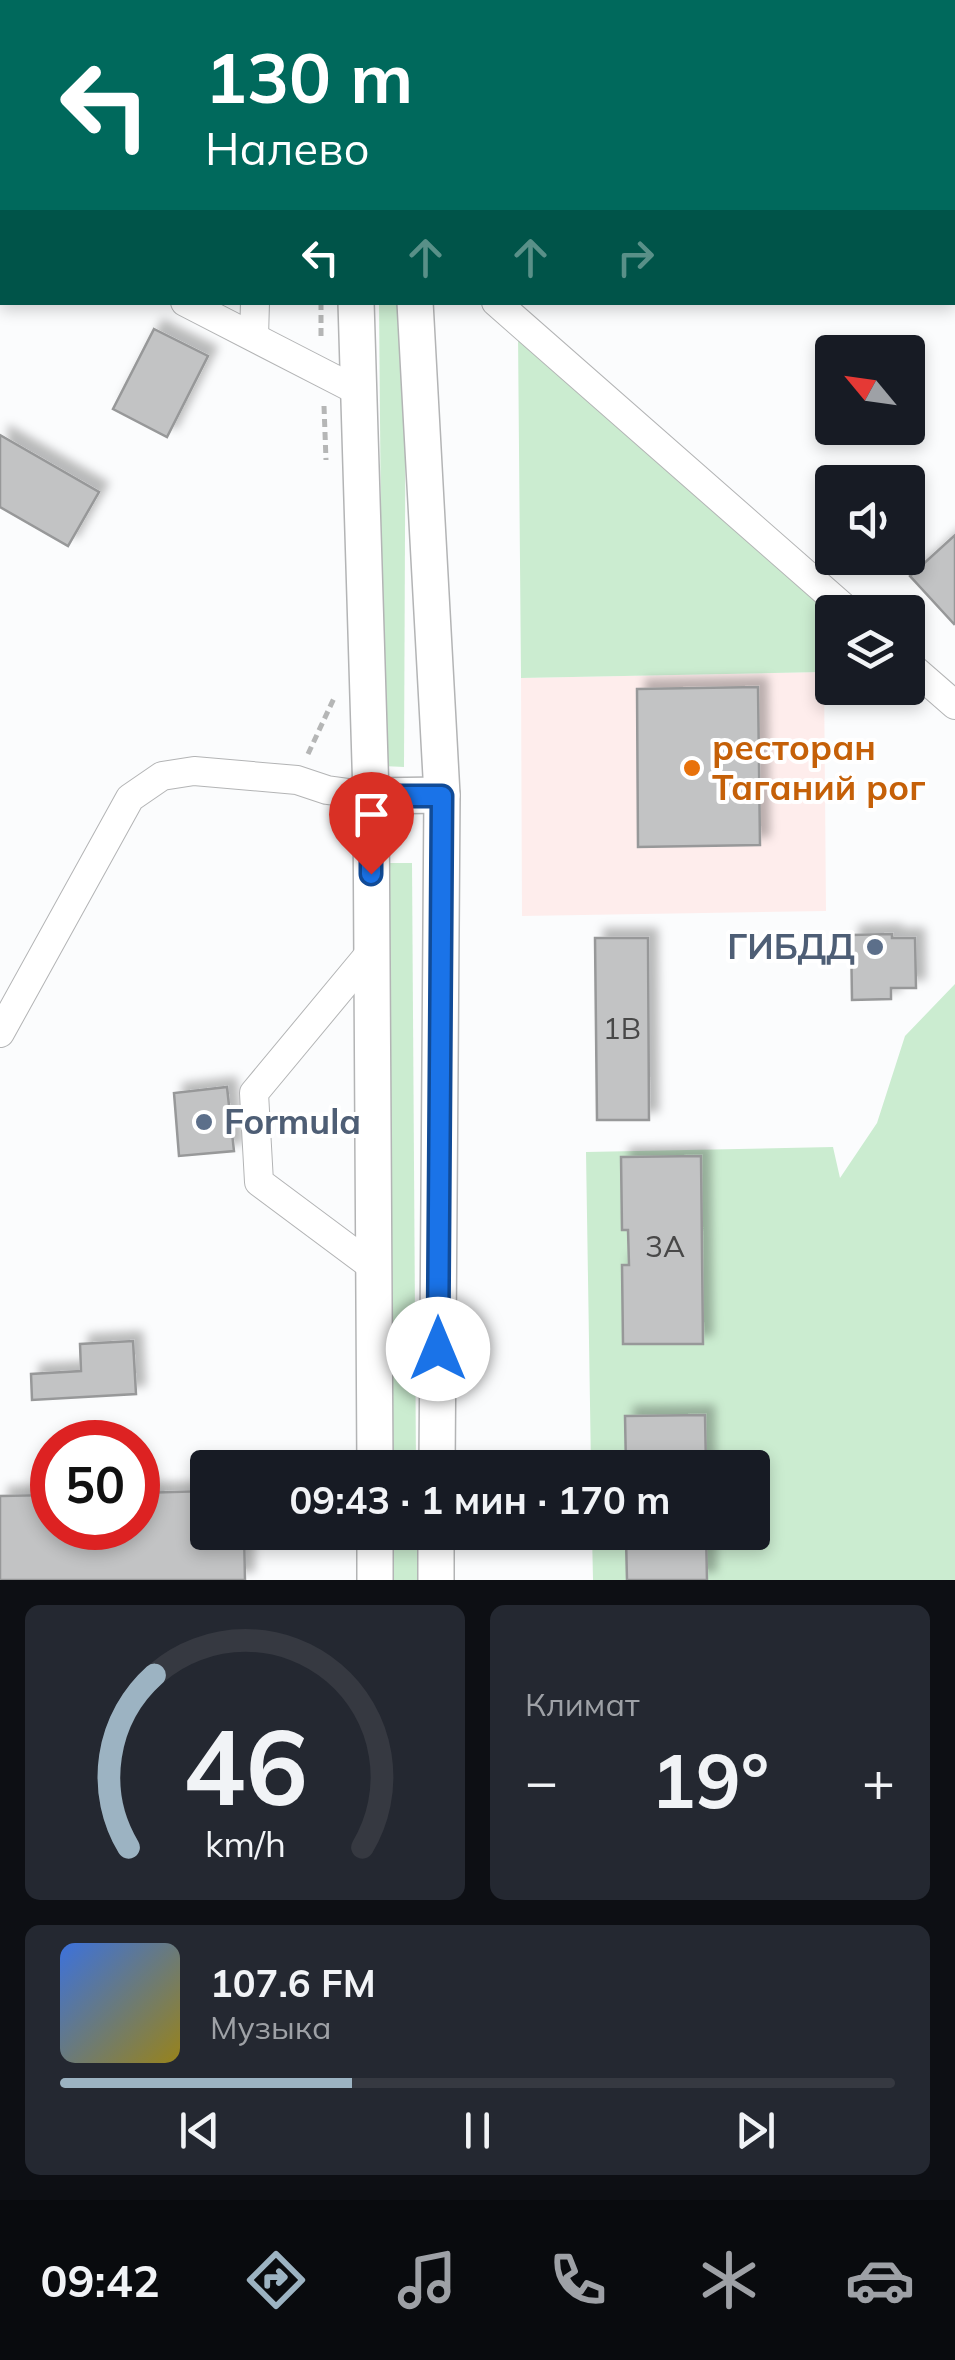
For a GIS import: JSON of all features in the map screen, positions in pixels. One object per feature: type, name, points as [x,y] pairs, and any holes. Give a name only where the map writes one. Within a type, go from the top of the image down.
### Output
[{"type":"main road","points":[[356,305],[371,796],[374,1450]]},
{"type":"main road","points":[[415,305],[442,796],[437,1450]]},
{"type":"main road","points":[[371,796],[442,796]]},
{"type":"main road","points":[[375,1550],[375,1580]]},
{"type":"main road","points":[[436,1550],[436,1580]]},
{"type":"lane","points":[[191,305],[356,390]]},
{"type":"lane","points":[[254,338],[255,305]]},
{"type":"lane","points":[[499,305],[830,595]]},
{"type":"lane","points":[[925,679],[955,705]]},
{"type":"lane","points":[[327,790],[352,772],[370,750]]},
{"type":"lane","points":[[0,1032],[130,798],[162,776],[194,772],[297,780],[327,790],[371,796]]},
{"type":"lane","points":[[371,952],[254,1093],[259,1182],[373,1267]]},
{"type":"path","points":[[321,305],[326,467]]},
{"type":"path","points":[[297,780],[336,695]]},
{"type":"shaded area","points":[[815,672],[815,705],[824,705],[826,911],[522,916],[521,678]]},
{"type":"green space","points":[[379,305],[406,305],[404,767],[383,766]]},
{"type":"green space","points":[[518,334],[815,597],[815,672],[521,678]]},
{"type":"green space","points":[[383,863],[412,863],[416,1450],[385,1450]]},
{"type":"green space","points":[[955,984],[955,1580],[593,1580],[592,1550],[770,1550],[770,1450],[591,1450],[586,1152],[833,1147],[840,1178],[877,1123],[905,1036]]},
{"type":"green space","points":[[385,1550],[421,1550],[421,1580],[386,1580]]},
{"type":"building","points":[[154,329],[208,356],[167,437],[113,409]]},
{"type":"building","points":[[0,435],[99,492],[68,546],[0,507]]},
{"type":"building","points":[[955,535],[954,624],[910,576],[925,575],[925,562]]},
{"type":"building","points":[[758,687],[760,845],[638,847],[637,689]]},
{"type":"building","points":[[892,934],[892,938],[915,938],[916,988],[891,988],[891,999],[852,1000],[851,935]]},
{"type":"building","points":[[595,938],[648,938],[649,1120],[597,1120]]},
{"type":"building","name":"Formula","points":[[227,1087],[234,1151],[179,1156],[174,1093]]},
{"type":"building","points":[[701,1156],[703,1344],[623,1344],[622,1265],[629,1265],[628,1230],[622,1230],[621,1157]]},
{"type":"building","points":[[133,1341],[136,1394],[32,1400],[31,1374],[81,1371],[80,1344]]},
{"type":"building","points":[[705,1415],[706,1450],[626,1450],[625,1416]]},
{"type":"building","points":[[160,1492],[190,1492],[190,1550],[244,1550],[245,1580],[0,1580],[0,1496],[30,1495],[30,1550],[160,1550]]},
{"type":"building","points":[[626,1550],[706,1550],[707,1580],[627,1580]]},
{"type":"place","name":"ресторан Таганий рог","points":[[692,768]]},
{"type":"place","name":"ГИБДД","points":[[875,947]]},
{"type":"place","name":"Formula","points":[[204,1122]]},
{"type":"route","points":[[371,874],[371,796],[442,796],[438,1349]]}]
